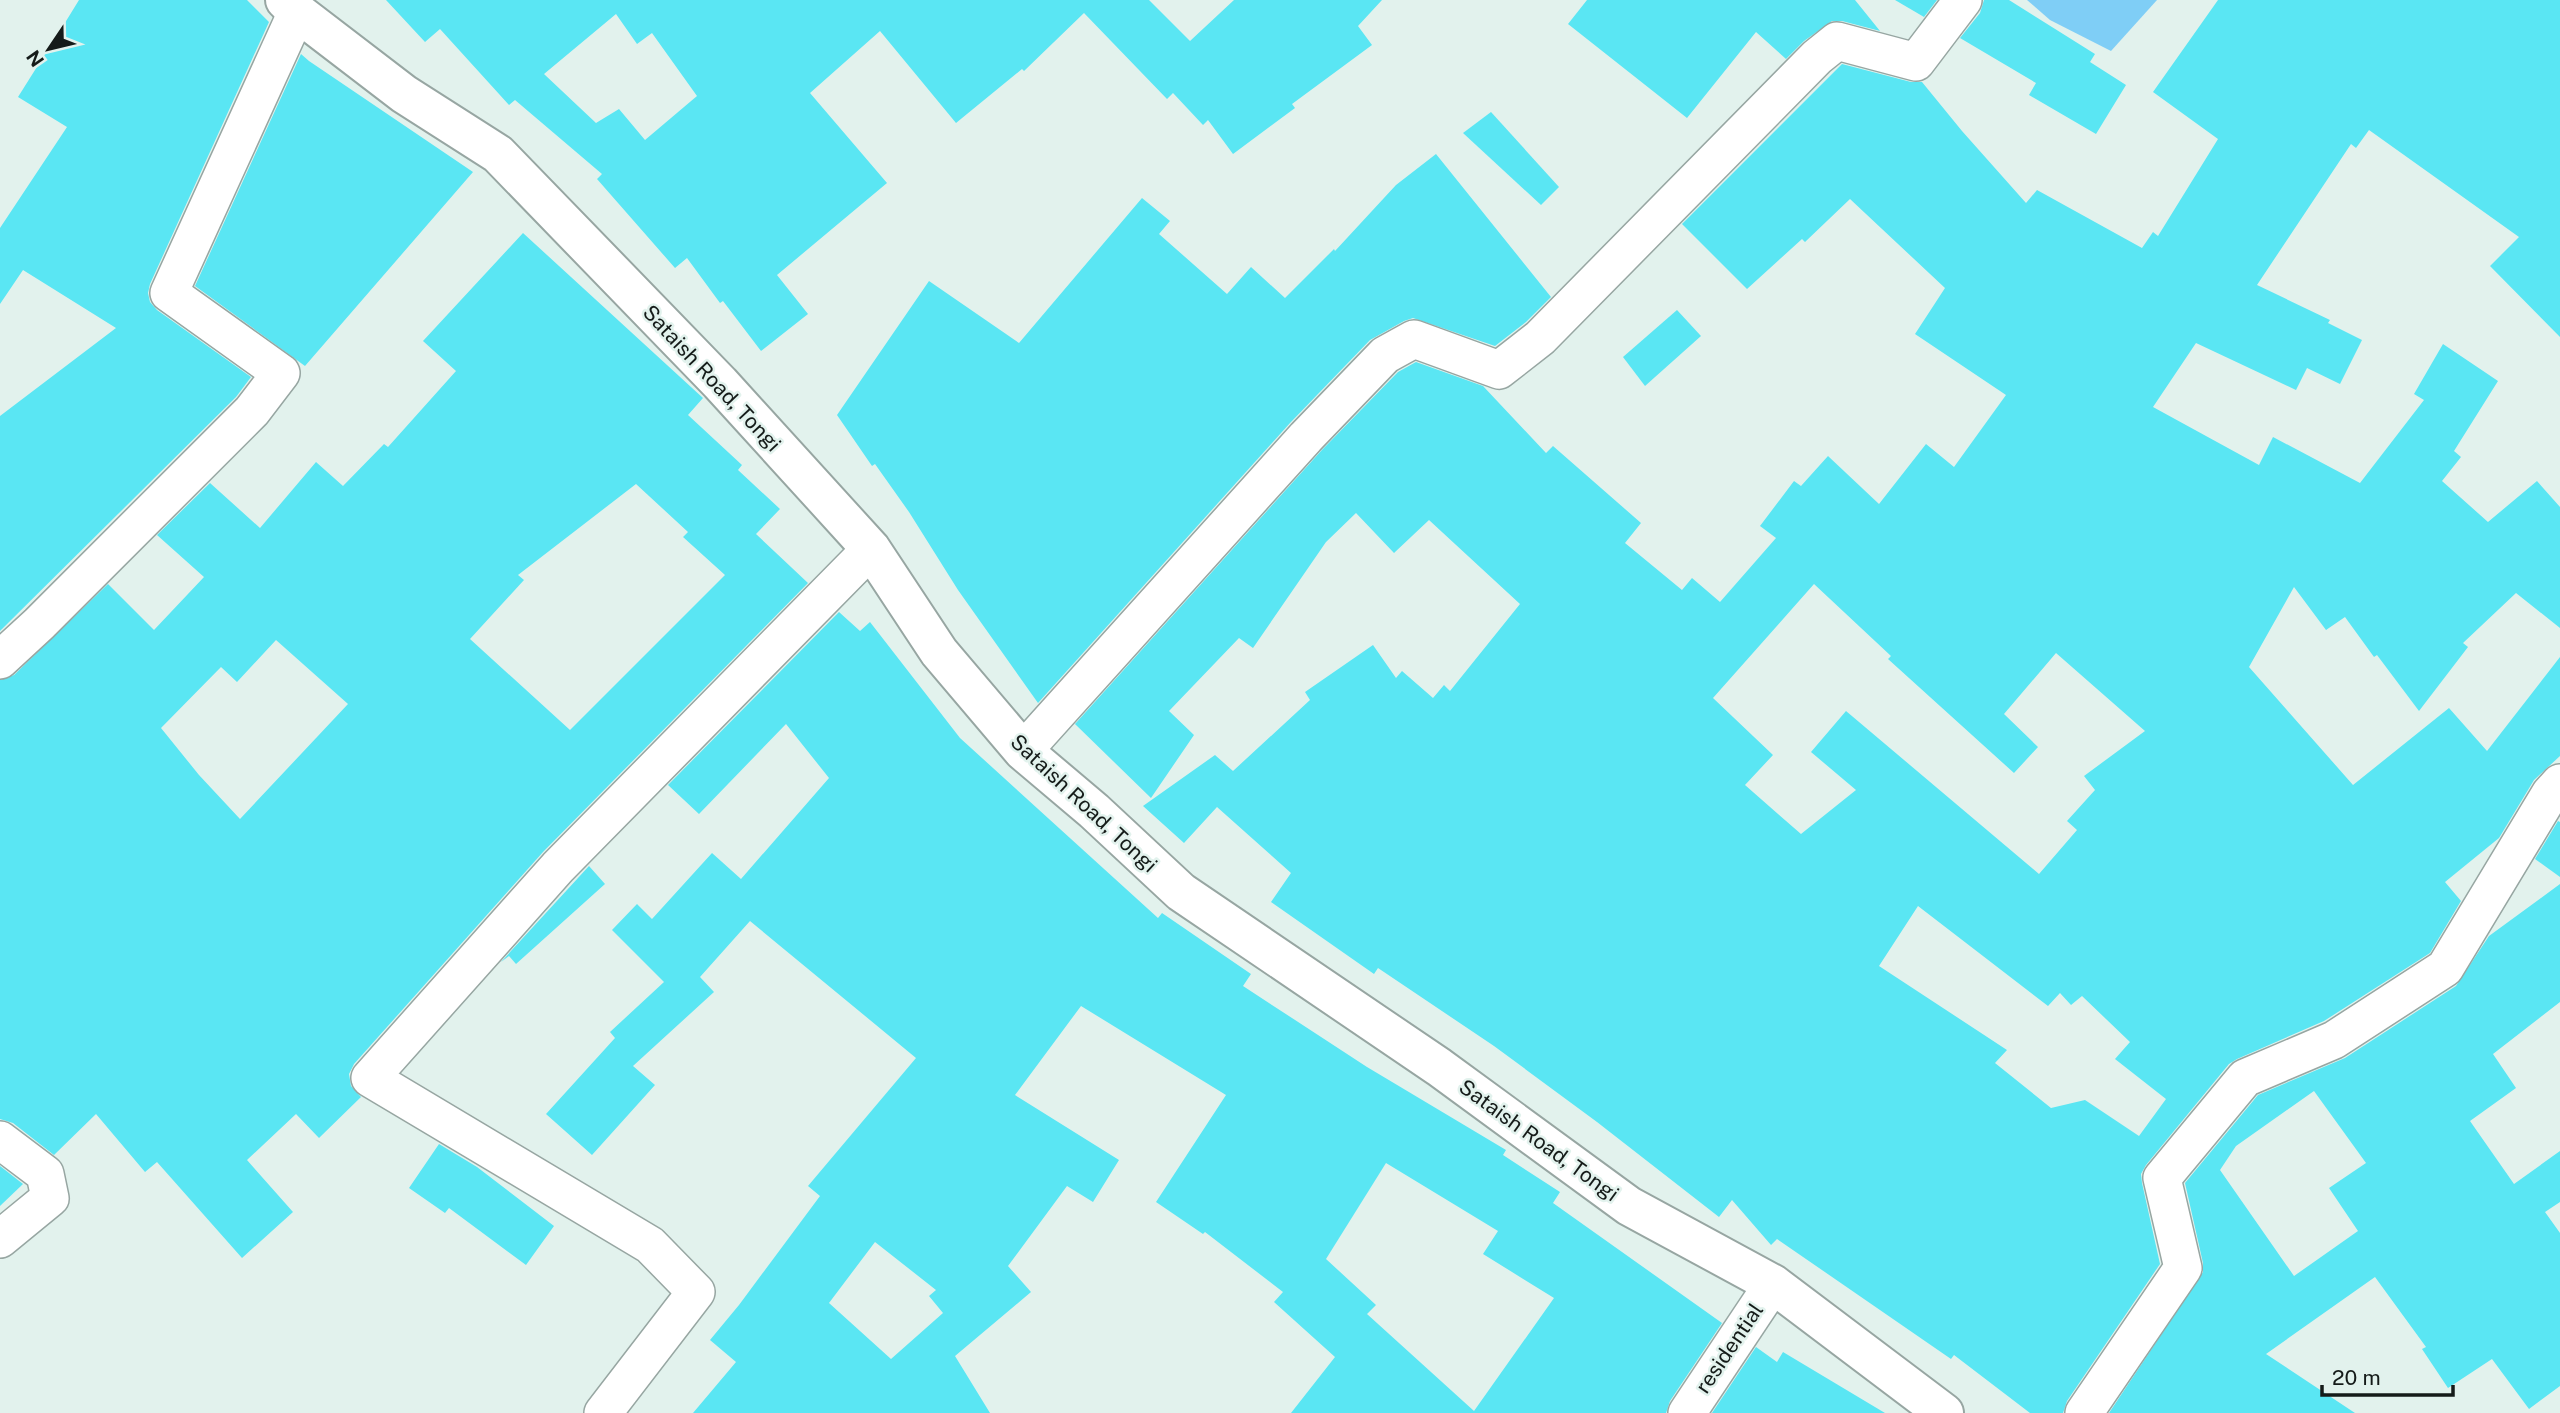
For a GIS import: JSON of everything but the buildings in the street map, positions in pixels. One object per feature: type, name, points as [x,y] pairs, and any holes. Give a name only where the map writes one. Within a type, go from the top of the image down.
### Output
[{"type":"street","points":[[1023,751],[1306,437],[1385,355],[1414,339],[1499,370],[1540,338],[1817,57],[1837,41],[1916,62],[1963,0]]},
{"type":"street","points":[[0,660],[40,624],[252,411],[281,373],[169,293],[291,6]]},
{"type":"street","name":"Sataish Road, Tongi","points":[[291,6],[404,94],[498,154],[720,383],[871,549],[939,652],[1023,751],[1094,811],[1181,892],[1439,1067],[1629,1206],[1773,1284],[1944,1413]]},
{"type":"street","points":[[603,1413],[696,1292],[650,1245],[370,1078],[558,867],[871,549]]},
{"type":"street","points":[[2084,1413],[2183,1268],[2162,1178],[2245,1078],[2334,1040],[2445,968],[2550,794],[2560,783]]},
{"type":"street","points":[[0,1140],[45,1174],[50,1198],[0,1239]]},
{"type":"street","name":"residential","points":[[1686,1413],[1773,1284]]},
{"type":"water","points":[[2027,0],[2157,0],[2111,51],[2050,20]]}]
